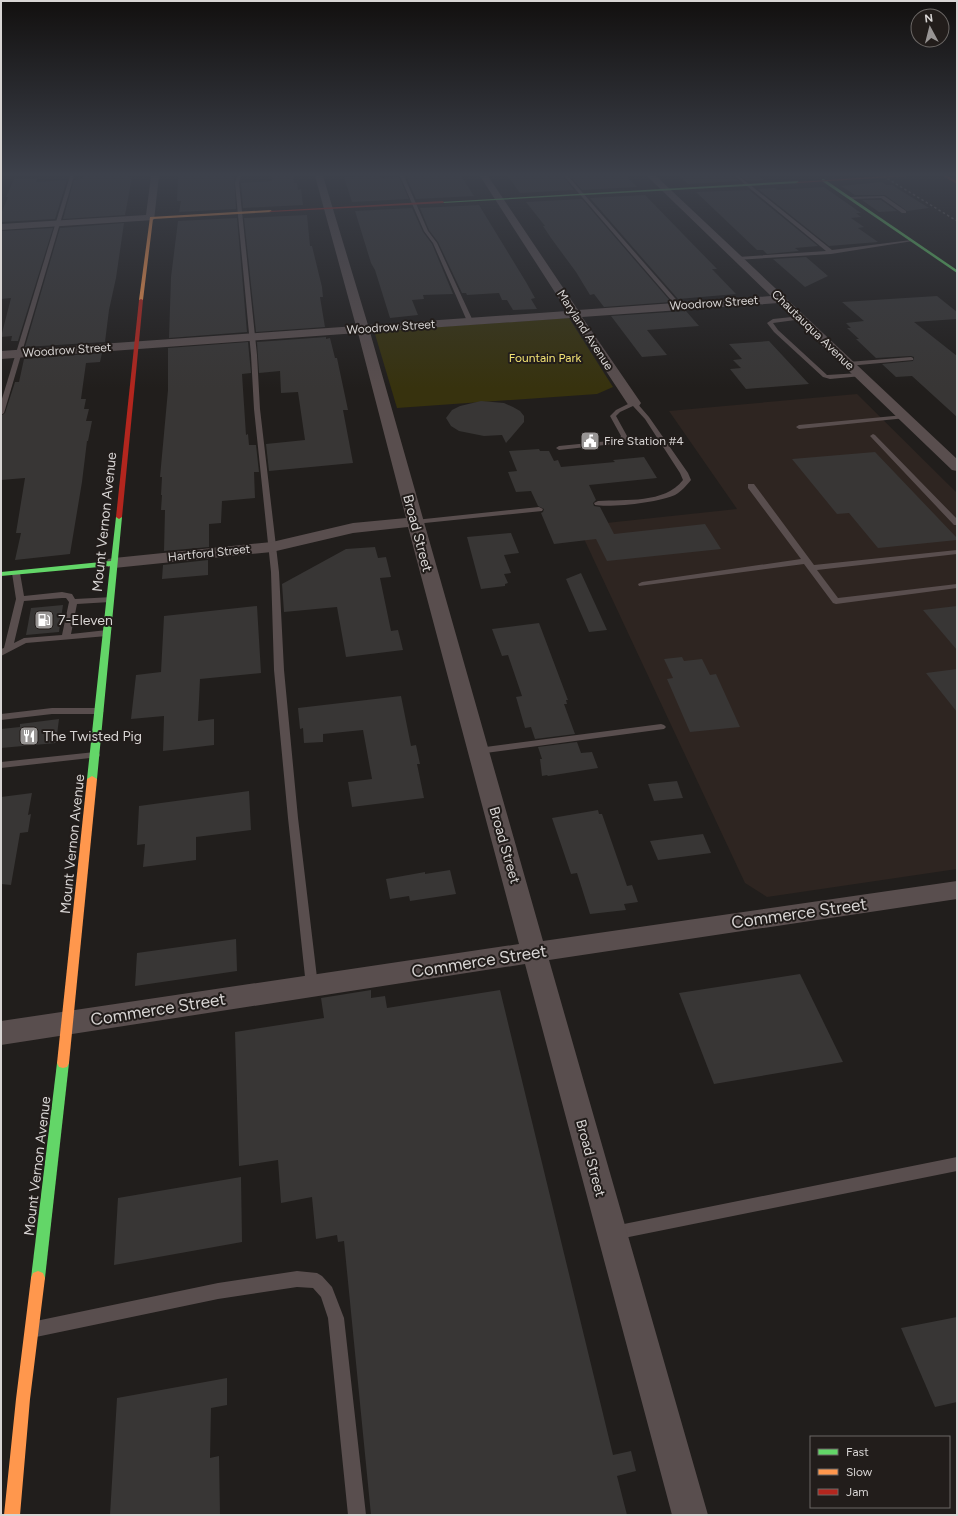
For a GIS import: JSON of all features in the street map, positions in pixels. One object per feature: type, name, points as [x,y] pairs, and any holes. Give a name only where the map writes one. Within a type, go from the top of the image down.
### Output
[{"type":"street","name":"Mount Vernon Avenue","points":[[12,1515],[16,1400],[32,1330],[68,1023],[136,345],[148,247]]},
{"type":"street","name":"Broad Street","points":[[339,247],[690,1515]]},
{"type":"street","name":"Maryland Avenue","points":[[530,247],[634,403]]},
{"type":"street","name":"Chautauqua Avenue","points":[[725,247],[957,467]]},
{"type":"street","points":[[920,247],[957,272]]},
{"type":"street","name":"Woodrow Street","points":[[1,355],[780,299]]},
{"type":"street","name":"Hartford Street","points":[[1,574],[272,547],[354,528],[415,522]]},
{"type":"street","name":"Commerce Street","points":[[1,1033],[957,890]]},
{"type":"lane","points":[[1,413],[52,247]]},
{"type":"lane","points":[[243,247],[257,409],[275,572],[281,686],[293,818],[312,986]]},
{"type":"lane","points":[[437,247],[470,321]]},
{"type":"lane","points":[[627,247],[652,277],[679,306]]},
{"type":"lane","points":[[825,247],[831,252]]},
{"type":"lane","points":[[738,259],[831,252],[869,247]]},
{"type":"lane","points":[[801,318],[778,320],[770,323],[776,331],[825,376],[860,375]]},
{"type":"lane","points":[[848,364],[912,359]]},
{"type":"lane","points":[[559,448],[621,442],[624,439],[624,436],[613,416],[618,411],[634,403],[680,467],[687,480],[683,488],[675,494],[663,497],[598,503]]},
{"type":"lane","points":[[799,427],[904,417]]},
{"type":"lane","points":[[873,436],[957,523]]},
{"type":"lane","points":[[751,486],[836,601],[957,586]]},
{"type":"lane","points":[[415,522],[539,509]]},
{"type":"lane","points":[[642,584],[809,564],[957,552]]},
{"type":"lane","points":[[4,651],[20,599],[16,573]]},
{"type":"lane","points":[[20,599],[62,595],[69,596],[73,602],[66,637]]},
{"type":"lane","points":[[73,602],[110,599]]},
{"type":"lane","points":[[4,651],[24,641],[107,633]]},
{"type":"lane","points":[[1,717],[52,711],[99,711]]},
{"type":"lane","points":[[478,751],[661,727]]},
{"type":"lane","points":[[1,765],[95,755]]},
{"type":"lane","points":[[612,1234],[957,1164]]},
{"type":"lane","points":[[32,1330],[218,1291],[297,1279],[317,1282],[327,1292],[336,1318],[357,1515]]},
{"type":"shaded area","points":[[857,394],[957,493],[957,869],[767,897],[745,883],[578,526],[737,509],[669,411]]},
{"type":"green space","name":"Fountain Park","points":[[569,318],[613,387],[597,394],[397,408],[375,334],[378,331]]},
{"type":"building","points":[[1,247],[47,247],[18,341],[11,341],[12,336],[1,337],[11,298],[1,299]]},
{"type":"building","points":[[54,247],[121,247],[109,310],[105,342],[25,347]]},
{"type":"building","points":[[175,247],[240,247],[247,332],[169,338],[171,277]]},
{"type":"building","points":[[247,247],[312,247],[322,287],[323,297],[320,297],[325,327],[256,332]]},
{"type":"building","points":[[366,247],[433,247],[453,294],[423,295],[424,299],[412,300],[418,315],[390,318],[375,270],[371,263]]},
{"type":"building","points":[[440,247],[504,247],[535,298],[531,299],[537,309],[513,310],[507,300],[502,300],[499,293],[467,295],[466,293],[462,293]]},
{"type":"building","points":[[557,247],[623,247],[671,302],[604,307],[594,294],[590,295],[576,272]]},
{"type":"building","points":[[632,247],[695,247],[717,269],[712,269],[736,294],[678,299]]},
{"type":"building","points":[[754,247],[809,247],[795,248],[799,251],[767,254],[763,250],[757,250]]},
{"type":"building","points":[[806,257],[828,276],[805,287],[773,259]]},
{"type":"building","points":[[937,296],[957,312],[957,319],[914,322],[957,356],[957,417],[912,376],[896,377],[882,364],[913,361],[914,357],[876,358],[856,339],[859,339],[847,328],[851,328],[846,323],[864,321],[842,302]]},
{"type":"building","points":[[686,311],[699,326],[647,330],[667,355],[642,357],[611,316]]},
{"type":"building","points":[[326,337],[326,339],[330,338],[335,358],[337,358],[348,410],[343,410],[353,463],[269,471],[266,444],[305,440],[298,392],[281,393],[280,371],[259,373],[257,342]]},
{"type":"building","points":[[769,341],[809,384],[746,389],[730,369],[741,368],[733,360],[742,359],[729,344]]},
{"type":"building","points":[[248,342],[251,373],[242,374],[246,435],[248,434],[249,445],[256,445],[259,472],[254,472],[255,498],[222,501],[221,523],[209,524],[209,547],[164,551],[165,510],[161,510],[162,477],[160,477],[168,390],[168,348]]},
{"type":"building","points":[[102,353],[100,362],[86,363],[81,399],[86,399],[84,409],[89,409],[86,421],[92,421],[87,441],[70,554],[15,560],[21,533],[16,533],[25,478],[1,480],[1,416],[5,413],[15,382],[19,382],[24,359]]},
{"type":"building","points":[[481,401],[504,403],[520,411],[524,416],[524,422],[506,443],[502,435],[484,436],[459,431],[451,426],[446,418],[452,410],[460,406]]},
{"type":"building","points":[[539,449],[540,451],[549,451],[554,461],[558,460],[561,467],[615,462],[613,460],[644,457],[657,478],[589,485],[596,500],[593,503],[594,506],[600,507],[614,534],[705,524],[721,549],[607,561],[596,539],[554,544],[541,513],[544,509],[538,506],[531,491],[516,492],[508,472],[517,471],[509,451]]},
{"type":"building","points":[[875,452],[957,538],[957,540],[878,548],[849,513],[837,514],[792,459]]},
{"type":"building","points":[[511,533],[519,553],[504,555],[511,573],[504,574],[508,583],[505,584],[505,586],[481,589],[467,537]]},
{"type":"building","points":[[375,547],[378,558],[386,557],[391,577],[380,578],[391,631],[398,630],[403,650],[346,657],[337,607],[284,612],[282,584],[346,549]]},
{"type":"building","points":[[208,560],[208,575],[162,579],[163,565]]},
{"type":"building","points":[[581,573],[607,630],[589,632],[566,579]]},
{"type":"building","name":"7-Eleven","points":[[63,605],[59,632],[26,635],[31,608]]},
{"type":"building","points":[[257,606],[261,673],[200,679],[198,721],[214,719],[214,745],[163,751],[164,716],[131,719],[136,675],[161,672],[164,616]]},
{"type":"building","points":[[957,606],[957,650],[923,610]]},
{"type":"building","points":[[539,623],[568,700],[566,700],[567,704],[564,704],[575,734],[535,739],[531,727],[525,728],[516,697],[522,696],[508,655],[502,656],[492,629]]},
{"type":"building","points":[[682,657],[684,661],[702,659],[710,675],[716,674],[740,727],[690,732],[667,679],[673,678],[664,659]]},
{"type":"building","points":[[957,669],[957,712],[926,673]]},
{"type":"building","points":[[401,696],[411,746],[416,745],[420,764],[417,764],[424,798],[352,807],[348,782],[372,779],[363,730],[323,734],[323,742],[304,743],[303,728],[300,729],[298,708]]},
{"type":"building","name":"The Twisted Pig","points":[[59,719],[56,743],[1,748],[1,729],[20,727],[20,724]]},
{"type":"building","points":[[577,742],[581,753],[592,752],[598,768],[542,776],[540,759],[542,759],[538,747]]},
{"type":"building","points":[[677,781],[683,798],[654,801],[648,784]]},
{"type":"building","points":[[249,791],[251,830],[196,837],[196,860],[143,867],[145,844],[137,845],[139,806]]},
{"type":"building","points":[[32,793],[28,815],[31,814],[28,832],[20,833],[11,885],[1,884],[1,797]]},
{"type":"building","points":[[598,810],[599,814],[602,814],[627,886],[632,885],[638,902],[624,904],[626,910],[590,914],[577,873],[571,874],[552,818]]},
{"type":"building","points":[[703,834],[711,853],[658,860],[650,841]]},
{"type":"building","points":[[450,870],[456,894],[410,901],[409,896],[390,899],[386,879],[425,872],[425,874]]},
{"type":"building","points":[[236,939],[237,971],[135,986],[137,953]]},
{"type":"building","points":[[800,974],[843,1062],[714,1084],[679,993]]},
{"type":"building","points":[[371,990],[371,998],[385,996],[387,1008],[500,990],[613,1455],[631,1451],[636,1471],[617,1476],[627,1515],[371,1515],[344,1241],[338,1242],[337,1235],[316,1239],[312,1197],[281,1203],[278,1160],[239,1166],[235,1032],[324,1018],[321,998]]},
{"type":"building","points":[[241,1177],[242,1242],[114,1265],[118,1198]]},
{"type":"building","points":[[957,1317],[957,1402],[935,1407],[901,1328]]},
{"type":"building","points":[[227,1378],[227,1405],[211,1408],[210,1458],[219,1456],[220,1515],[110,1515],[117,1398]]},
{"type":"traffic: fast","points":[[920,247],[957,272]]},
{"type":"traffic: fast","points":[[92,779],[119,517]]},
{"type":"traffic: fast","points":[[1,574],[114,563]]},
{"type":"traffic: fast","points":[[38,1278],[63,1063]]},
{"type":"traffic: slow","points":[[141,300],[147,247]]},
{"type":"traffic: slow","points":[[63,1063],[92,779]]},
{"type":"traffic: slow","points":[[12,1515],[23,1399],[38,1278]]},
{"type":"traffic: jam","points":[[119,517],[141,300]]},
{"type":"place","name":"Fire Station #4","points":[[590,441]]},
{"type":"place","name":"7-Eleven","points":[[44,620]]},
{"type":"place","name":"The Twisted Pig","points":[[29,736]]}]
